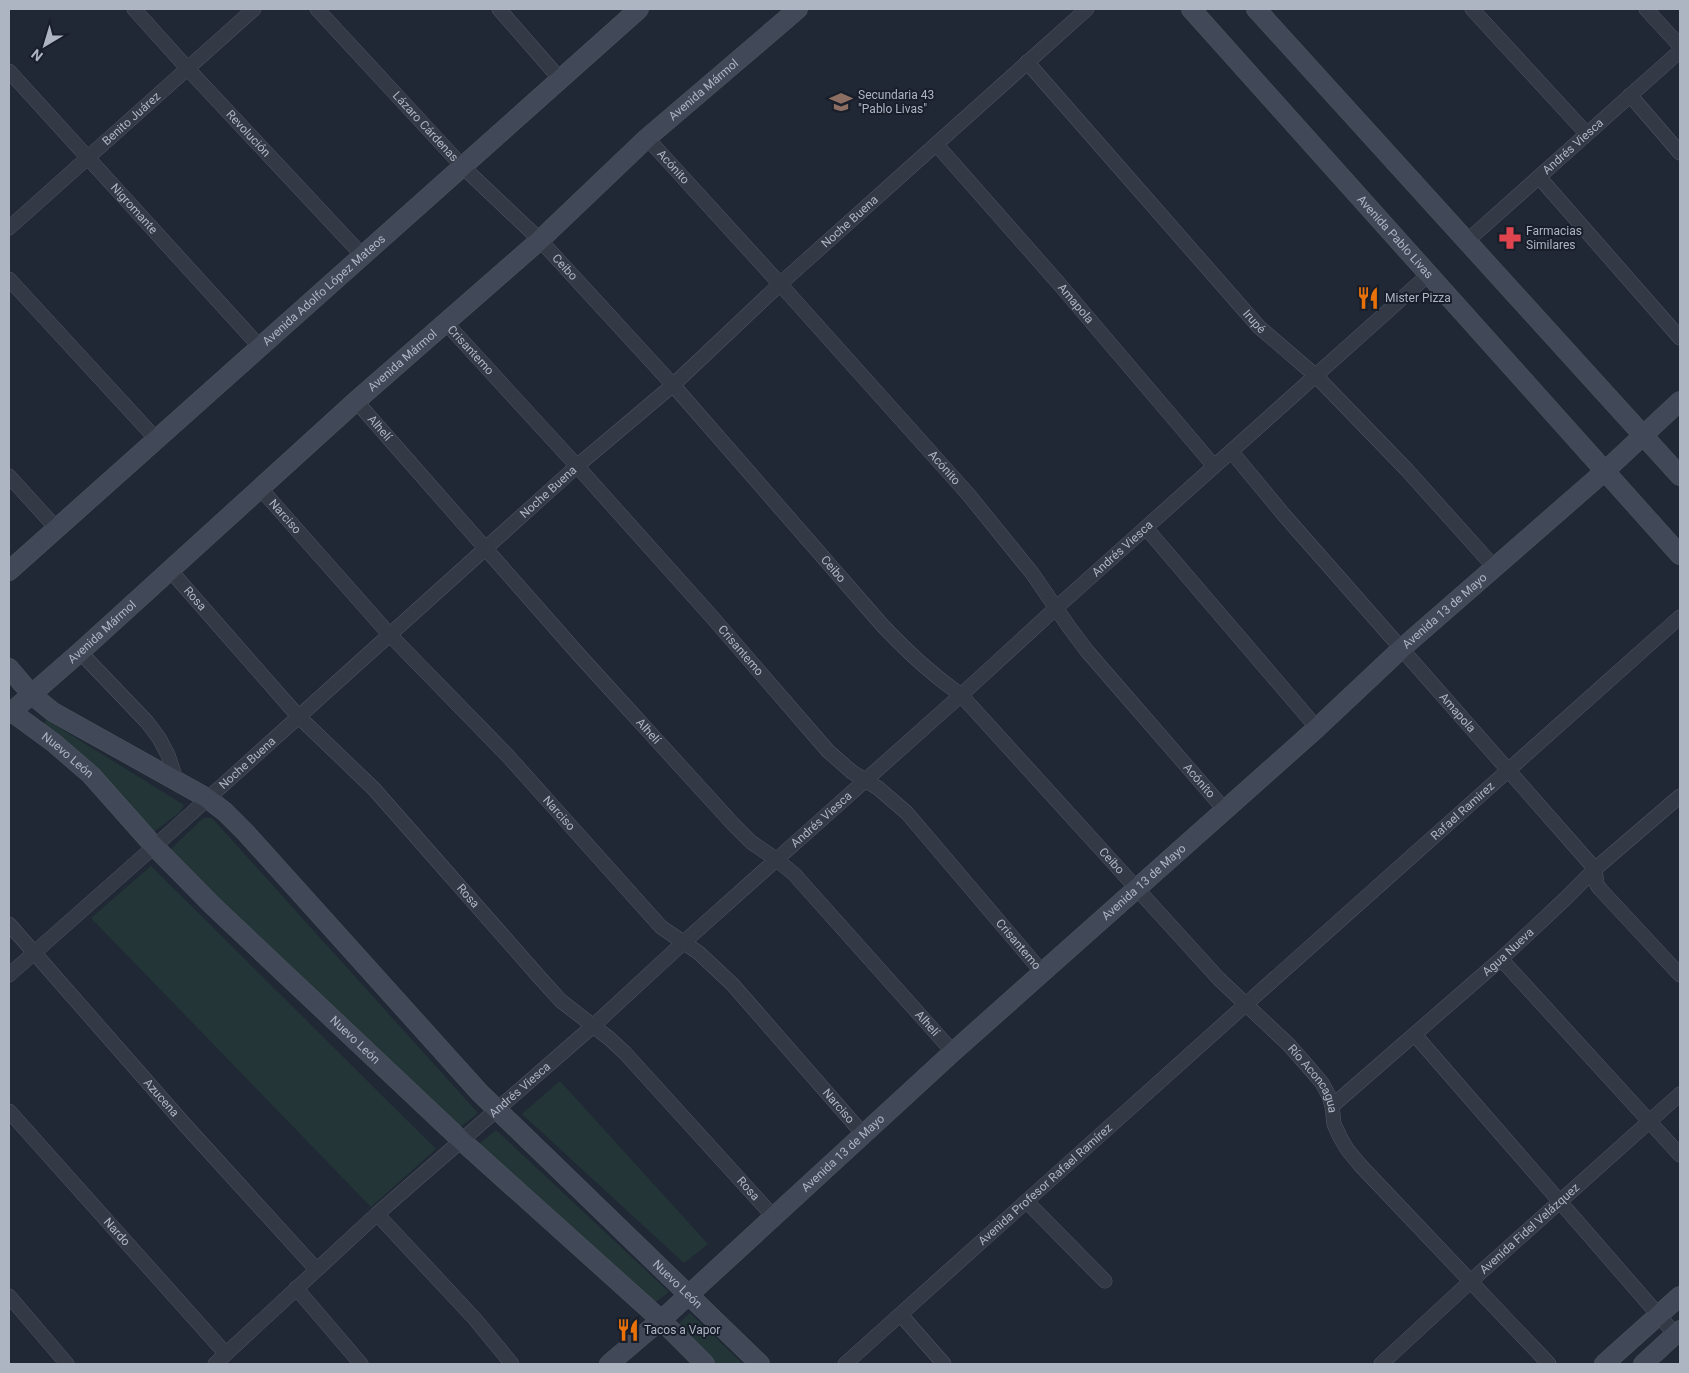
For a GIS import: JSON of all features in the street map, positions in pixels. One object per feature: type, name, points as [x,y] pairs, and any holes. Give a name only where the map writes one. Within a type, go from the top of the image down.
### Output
[{"type":"street","name":"Revolución","points":[[134,9],[363,256]]},
{"type":"street","name":"Benito Juárez","points":[[9,228],[254,9]]},
{"type":"street","name":"Lázaro Cárdenas","points":[[317,9],[463,167],[540,240]]},
{"type":"street","points":[[499,9],[560,78]]},
{"type":"street","name":"Avenida Adolfo López Mateos","points":[[9,571],[639,9]]},
{"type":"street","name":"Avenida Mármol","points":[[10,712],[80,652],[356,401],[540,240],[647,138],[798,9]]},
{"type":"street","name":"Noche Buena","points":[[9,975],[577,466],[673,385],[780,284],[1087,9]]},
{"type":"street","name":"Avenida Pablo Livas","points":[[1191,9],[1680,555]]},
{"type":"street","points":[[1256,9],[1680,476]]},
{"type":"street","points":[[1472,9],[1587,134]]},
{"type":"street","points":[[1646,9],[1680,46]]},
{"type":"street","name":"Andrés Viesca","points":[[1467,242],[1680,51]]},
{"type":"street","name":"Irupé","points":[[1027,62],[1259,326],[1316,376],[1407,470],[1494,568]]},
{"type":"street","name":"Nigromante","points":[[9,71],[260,348]]},
{"type":"street","points":[[1630,95],[1680,153]]},
{"type":"street","name":"Acónito","points":[[647,138],[968,494],[1032,574],[1069,627],[1108,676],[1224,809]]},
{"type":"street","name":"Amapola","points":[[936,144],[1061,286],[1214,466]]},
{"type":"street","points":[[1539,177],[1680,338]]},
{"type":"street","name":"Ceibo","points":[[540,240],[673,385],[883,626],[916,660],[938,679],[962,695],[1137,888]]},
{"type":"street","name":"Andrés Viesca","points":[[215,1364],[377,1214],[593,1026],[684,942],[962,695],[1056,608],[1428,275]]},
{"type":"street","points":[[9,279],[157,440]]},
{"type":"street","name":"Crisantemo","points":[[445,322],[712,617],[828,751],[842,764],[878,788],[906,813],[1042,972]]},
{"type":"street","name":"Alhelí","points":[[356,401],[733,824],[750,842],[794,874],[953,1052]]},
{"type":"street","name":"Avenida 13 de Mayo","points":[[609,1364],[688,1295],[1042,972],[1317,728],[1401,649],[1605,471],[1680,401]]},
{"type":"street","name":"Amapola","points":[[1231,451],[1284,515],[1595,869],[1597,884],[1600,890],[1680,975]]},
{"type":"street","points":[[9,476],[57,529]]},
{"type":"street","name":"Narciso","points":[[260,488],[389,634],[507,755],[661,927],[714,965],[733,985],[863,1134]]},
{"type":"street","points":[[1146,528],[1317,728]]},
{"type":"street","name":"Rosa","points":[[170,570],[298,716],[374,789],[556,995],[624,1053],[773,1216]]},
{"type":"street","name":"Rafael Ramirez","points":[[1245,1005],[1680,618]]},
{"type":"street","points":[[80,652],[153,730],[168,754],[176,779]]},
{"type":"street","name":"Nuevo León","points":[[9,668],[32,695],[64,719],[176,779],[207,798],[225,812],[497,1110],[760,1364]]},
{"type":"street","name":"Nuevo León","points":[[10,712],[54,743],[91,775],[154,846],[212,905],[462,1141],[660,1320],[705,1364]]},
{"type":"street","name":"Agua Nueva","points":[[1332,1106],[1501,959],[1595,869],[1680,796]]},
{"type":"street","name":"Río Aconcagua","points":[[1137,888],[1220,979],[1311,1070],[1322,1083],[1329,1096],[1334,1124],[1347,1149],[1548,1364]]},
{"type":"street","name":"Azucena","points":[[9,924],[186,1126],[316,1269]]},
{"type":"street","points":[[1501,959],[1680,1155]]},
{"type":"street","name":"Avenida Profesor Rafael Ramírez","points":[[846,1364],[1245,1005]]},
{"type":"street","points":[[1415,1035],[1659,1315],[1678,1332],[1642,1364]]},
{"type":"street","name":"Avenida Fidel Velázquez","points":[[1386,1363],[1471,1281],[1680,1094]]},
{"type":"street","name":"Nardo","points":[[9,1110],[226,1354]]},
{"type":"street","points":[[1027,1202],[1105,1282]]},
{"type":"street","points":[[377,1214],[474,1318],[512,1364]]},
{"type":"street","points":[[296,1288],[361,1364]]},
{"type":"street","points":[[9,1296],[67,1364]]},
{"type":"street","points":[[1604,1364],[1680,1296]]},
{"type":"street","points":[[901,1315],[944,1364]]},
{"type":"shaded area","points":[[47,720],[184,805],[180,812],[151,834],[40,727]]},
{"type":"shaded area","points":[[203,818],[212,818],[478,1113],[454,1132],[166,854]]},
{"type":"shaded area","points":[[151,866],[436,1149],[371,1207],[91,918]]},
{"type":"shaded area","points":[[560,1081],[708,1244],[684,1263],[522,1114]]},
{"type":"shaded area","points":[[496,1130],[669,1292],[657,1301],[649,1304],[474,1148]]},
{"type":"shaded area","points":[[690,1313],[743,1364],[714,1364],[675,1327]]},
{"type":"place","name":"Secundaria 43 \"Pablo Livas\"","points":[[841,102]]},
{"type":"place","name":"Farmacias Similares","points":[[1510,238]]},
{"type":"place","name":"Mister Pizza","points":[[1368,298]]},
{"type":"place","name":"Tacos a Vapor","points":[[628,1330]]}]
